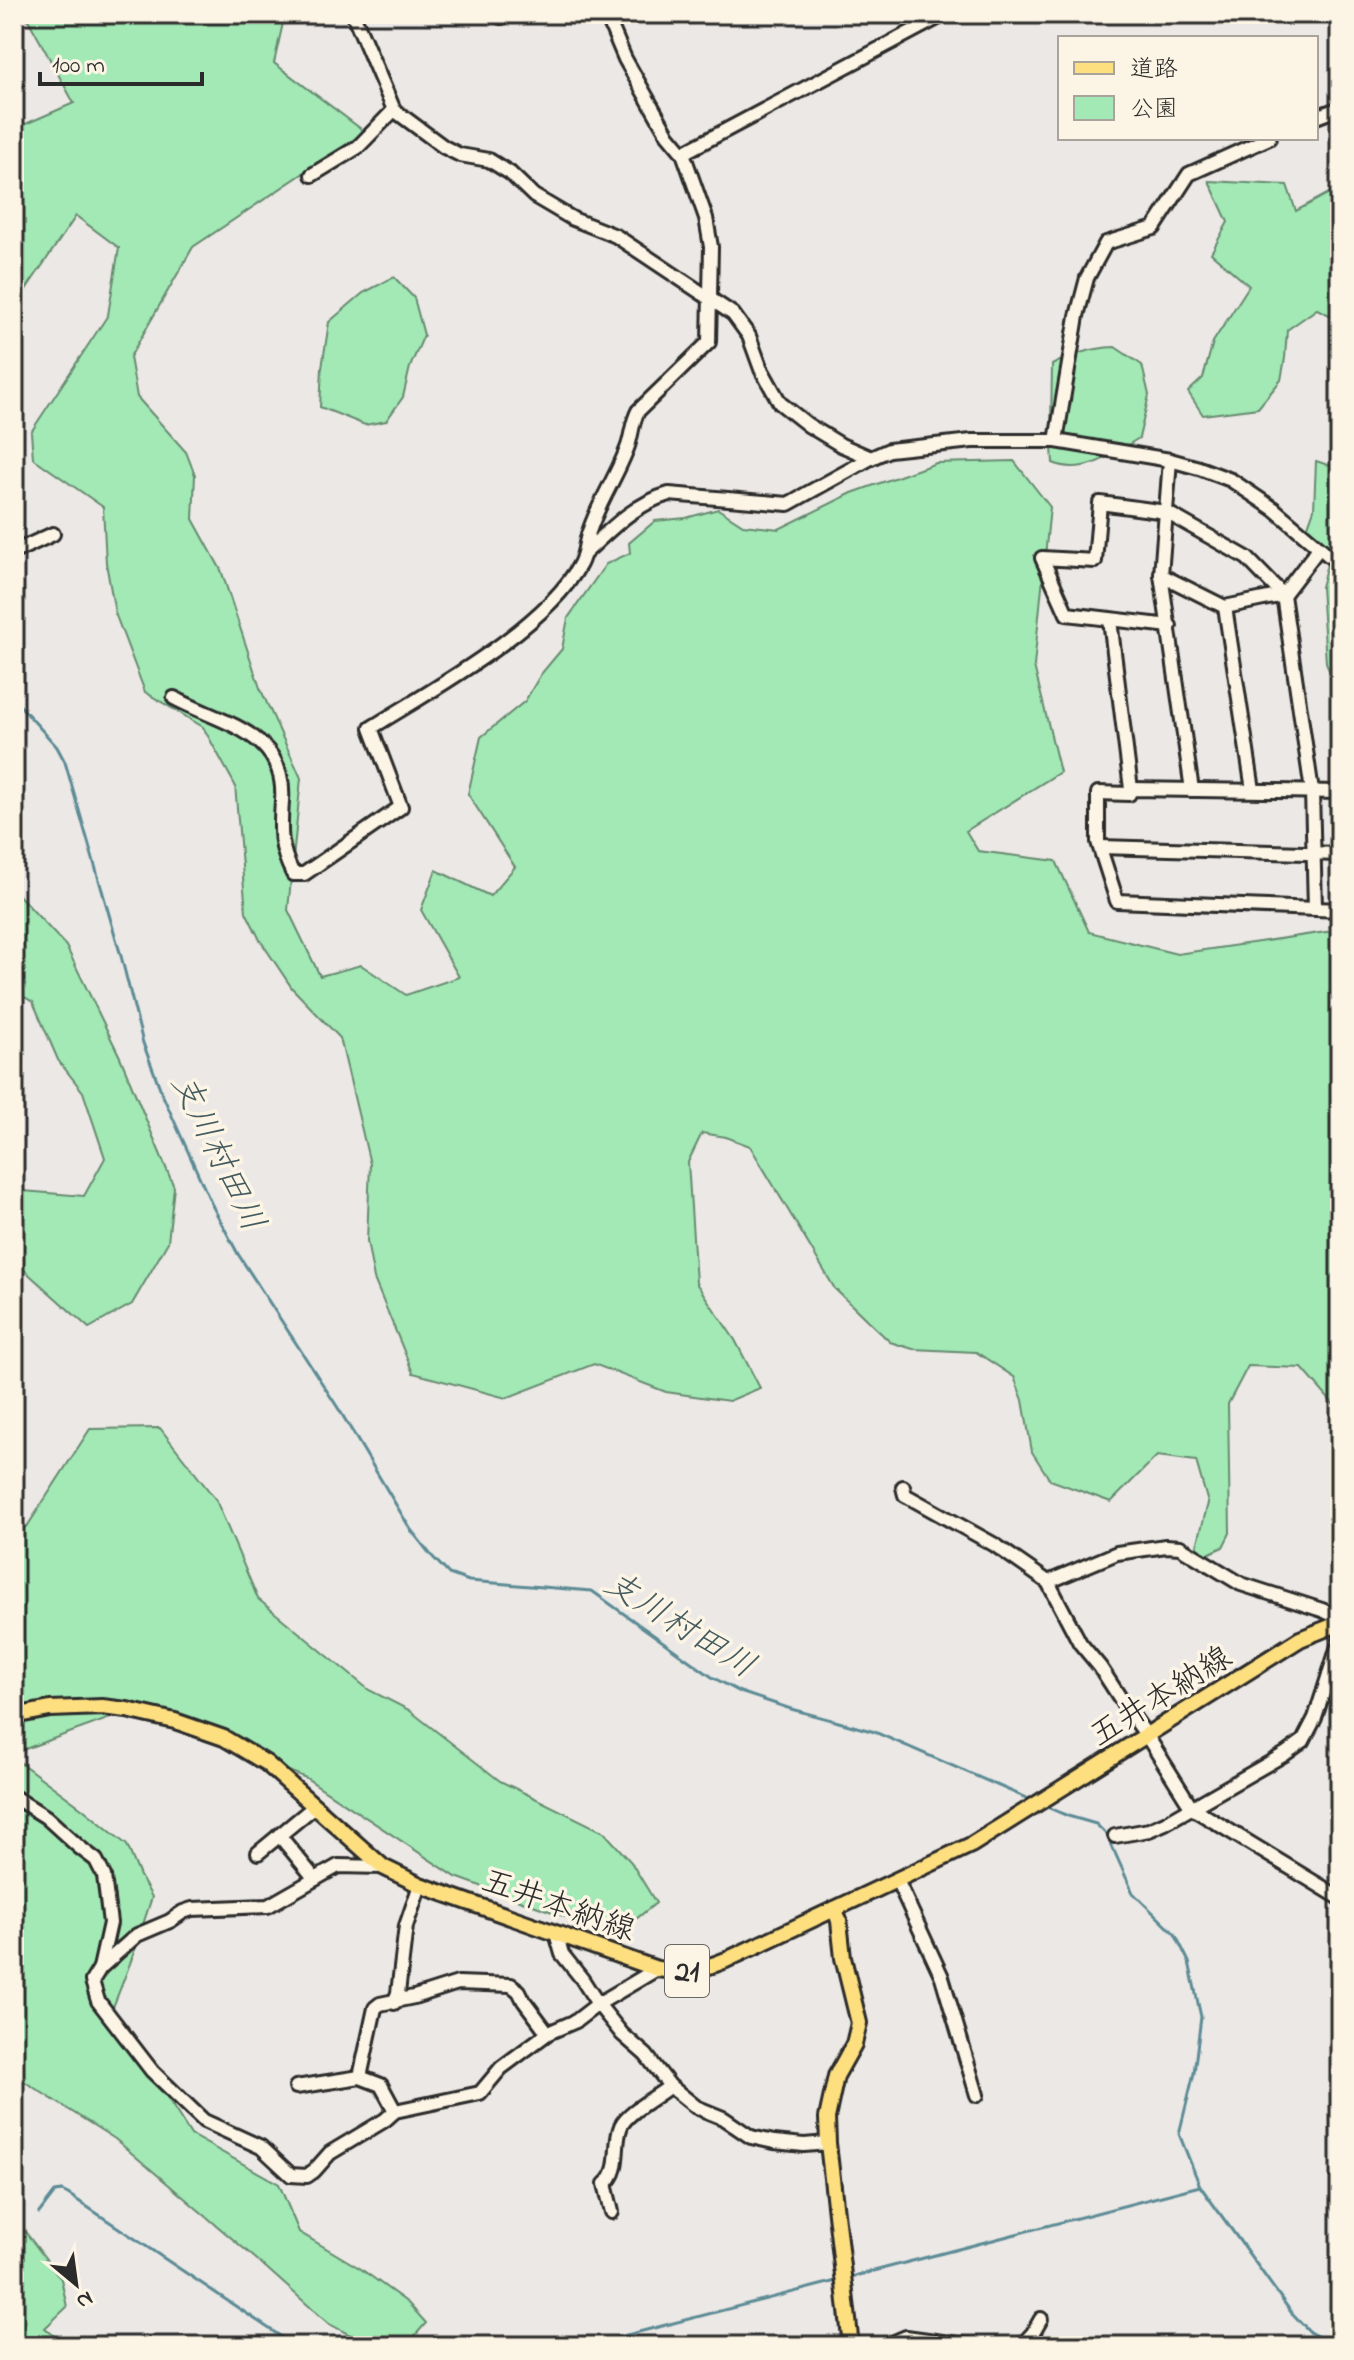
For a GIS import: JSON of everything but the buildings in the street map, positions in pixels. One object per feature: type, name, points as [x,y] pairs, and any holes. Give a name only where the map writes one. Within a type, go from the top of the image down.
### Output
[{"type":"main road","name":"五井本納線","points":[[14,1716],[50,1709],[102,1707],[175,1721],[224,1738],[266,1763],[383,1867],[420,1885],[657,1969],[696,1971],[835,1909],[992,1833],[1300,1639],[1340,1621]]},
{"type":"main road","points":[[835,1909],[859,2023],[854,2044],[836,2076],[827,2118],[851,2346]]},
{"type":"street","points":[[353,14],[394,110],[444,147],[460,155],[489,160],[510,173],[534,196],[573,219],[616,236],[733,314],[749,336],[761,369],[780,403],[841,445],[871,458]]},
{"type":"street","points":[[174,698],[231,723],[258,740],[279,765],[283,796],[280,831],[284,857],[293,874],[304,874],[401,807],[371,728],[469,666],[549,606],[579,566],[584,543],[629,444],[638,411],[709,342],[711,247],[706,218],[683,153],[668,135],[625,59],[606,14]]},
{"type":"street","points":[[683,153],[945,14]]},
{"type":"street","points":[[1318,116],[1340,108]]},
{"type":"street","points":[[312,175],[358,147],[394,110]]},
{"type":"street","points":[[1056,441],[1077,316],[1087,278],[1106,243],[1154,228],[1189,174],[1265,140]]},
{"type":"street","points":[[584,554],[650,499],[669,494],[788,504],[889,450],[972,441],[1056,441],[1170,460],[1231,480],[1274,509],[1340,565]]},
{"type":"street","points":[[1170,460],[1161,575],[1192,790]]},
{"type":"street","points":[[1170,626],[1067,614],[1042,558],[1095,561],[1100,503],[1166,512],[1247,558],[1283,595],[1312,791],[1315,908]]},
{"type":"street","points":[[14,552],[53,534]]},
{"type":"street","points":[[1161,575],[1225,607],[1283,595],[1319,548]]},
{"type":"street","points":[[1225,607],[1253,790]]},
{"type":"street","points":[[1110,620],[1131,789],[1129,794],[1098,793],[1100,847],[1117,901],[1340,910]]},
{"type":"street","points":[[1131,789],[1340,792]]},
{"type":"street","points":[[1100,847],[1340,854]]},
{"type":"street","points":[[903,1487],[905,1495],[995,1545],[1048,1582],[1080,1643],[1147,1736],[1192,1808],[1340,1898]]},
{"type":"street","points":[[1048,1582],[1117,1553],[1180,1547],[1241,1584],[1322,1610],[1340,1621]]},
{"type":"street","points":[[1115,1836],[1149,1830],[1192,1808],[1303,1741],[1315,1718],[1340,1640]]},
{"type":"street","points":[[14,1797],[46,1817],[96,1860],[104,1876],[110,1923],[100,1968]]},
{"type":"street","points":[[258,1853],[315,1806]]},
{"type":"street","points":[[279,1835],[315,1879]]},
{"type":"street","points":[[383,1867],[338,1866],[268,1906],[183,1912],[137,1935],[100,1968],[92,1981],[98,2001],[152,2071],[204,2121],[261,2147],[291,2175],[307,2176],[330,2153],[395,2111],[480,2093],[501,2068],[548,2033],[576,2021],[598,2004],[657,1969]]},
{"type":"street","points":[[897,1880],[942,1977],[977,2095]]},
{"type":"street","points":[[394,2003],[398,1993],[406,1926],[420,1885]]},
{"type":"street","points":[[556,1933],[562,1954],[622,2034],[646,2055],[670,2086],[696,2107],[723,2118],[751,2137],[789,2144],[828,2143]]},
{"type":"street","points":[[360,2077],[375,2008],[458,1983],[511,1985],[519,1991],[548,2033]]},
{"type":"street","points":[[296,2087],[360,2077],[381,2085],[395,2111]]},
{"type":"street","points":[[612,2212],[605,2184],[615,2173],[621,2126],[634,2111],[670,2086]]},
{"type":"street","points":[[1021,2346],[1041,2319]]},
{"type":"street","points":[[885,2346],[906,2337],[972,2346]]},
{"type":"green space","points":[[25,14],[285,14],[274,63],[365,132],[193,247],[130,357],[137,397],[186,452],[195,475],[193,519],[221,570],[260,688],[301,778],[288,910],[320,976],[361,965],[406,995],[459,977],[421,910],[436,870],[490,896],[515,867],[468,794],[481,737],[525,701],[541,674],[562,649],[568,618],[606,564],[630,553],[629,543],[655,521],[686,518],[718,509],[743,525],[779,529],[852,493],[936,463],[1014,461],[1050,507],[1034,666],[1060,772],[966,831],[978,851],[1056,861],[1089,932],[1177,954],[1340,930],[1340,1412],[1302,1368],[1248,1366],[1228,1404],[1230,1533],[1223,1547],[1193,1561],[1208,1503],[1196,1461],[1157,1456],[1111,1502],[1050,1480],[1032,1452],[1023,1400],[1014,1377],[976,1352],[913,1349],[890,1342],[835,1289],[750,1146],[726,1137],[702,1133],[688,1162],[696,1283],[735,1340],[760,1388],[729,1401],[666,1392],[594,1364],[506,1398],[413,1373],[374,1279],[367,1241],[370,1164],[340,1038],[292,988],[260,940],[246,912],[235,785],[203,727],[145,692],[115,613],[106,563],[103,507],[33,458],[31,432],[108,315],[119,248],[76,216],[14,307],[14,129],[74,103]]},
{"type":"green space","points":[[1209,181],[1287,185],[1296,211],[1340,187],[1340,320],[1317,309],[1287,330],[1281,380],[1258,408],[1203,415],[1188,392],[1203,378],[1213,342],[1249,286],[1211,253],[1228,222]]},
{"type":"green space","points":[[394,277],[414,298],[424,335],[410,367],[403,397],[386,421],[365,425],[320,407],[329,322],[363,293]]},
{"type":"green space","points":[[1115,347],[1142,365],[1149,395],[1139,438],[1087,465],[1076,467],[1053,463],[1052,365],[1082,352]]},
{"type":"green space","points":[[1316,461],[1340,469],[1340,683],[1334,685],[1326,662],[1321,587],[1331,548],[1307,529],[1314,509]]},
{"type":"green space","points":[[14,890],[66,946],[120,1057],[174,1187],[168,1242],[132,1304],[89,1328],[14,1261],[14,1194],[23,1191],[84,1196],[105,1158],[83,1092],[58,1060],[33,1002],[14,991]]},
{"type":"green space","points":[[160,1428],[216,1500],[258,1599],[369,1690],[409,1710],[500,1781],[604,1832],[631,1862],[656,1903],[631,1923],[607,1932],[456,1877],[306,1778],[135,1709],[14,1753],[14,1535],[28,1525],[90,1429]]},
{"type":"green space","points":[[14,1758],[127,1845],[152,1897],[112,2010],[191,2135],[279,2184],[299,2232],[361,2269],[408,2303],[426,2323],[406,2346],[371,2346],[329,2324],[115,2139],[14,2075]]},
{"type":"green space","points":[[14,2217],[61,2279],[67,2307],[45,2328],[66,2346],[14,2346]]},
{"type":"waterway","name":"支川村田川","points":[[14,699],[57,747],[65,762],[143,1043],[212,1205],[238,1254],[340,1411],[411,1530],[430,1554],[449,1574],[469,1581],[592,1591],[712,1677],[740,1692],[875,1732],[1031,1800]]},
{"type":"waterway","name":"支川村田川","points":[[1045,1806],[1096,1824],[1107,1835],[1133,1893],[1175,1934],[1189,1962],[1201,2017],[1194,2073],[1179,2134],[1200,2186],[1291,2312],[1311,2333],[1336,2346]]},
{"type":"waterway","points":[[847,2278],[1200,2186]]},
{"type":"waterway","points":[[39,2213],[55,2192],[68,2194],[295,2346]]},
{"type":"waterway","points":[[621,2346],[627,2335],[840,2280]]},
{"type":"waterway","points":[[590,2346],[627,2335]]}]
